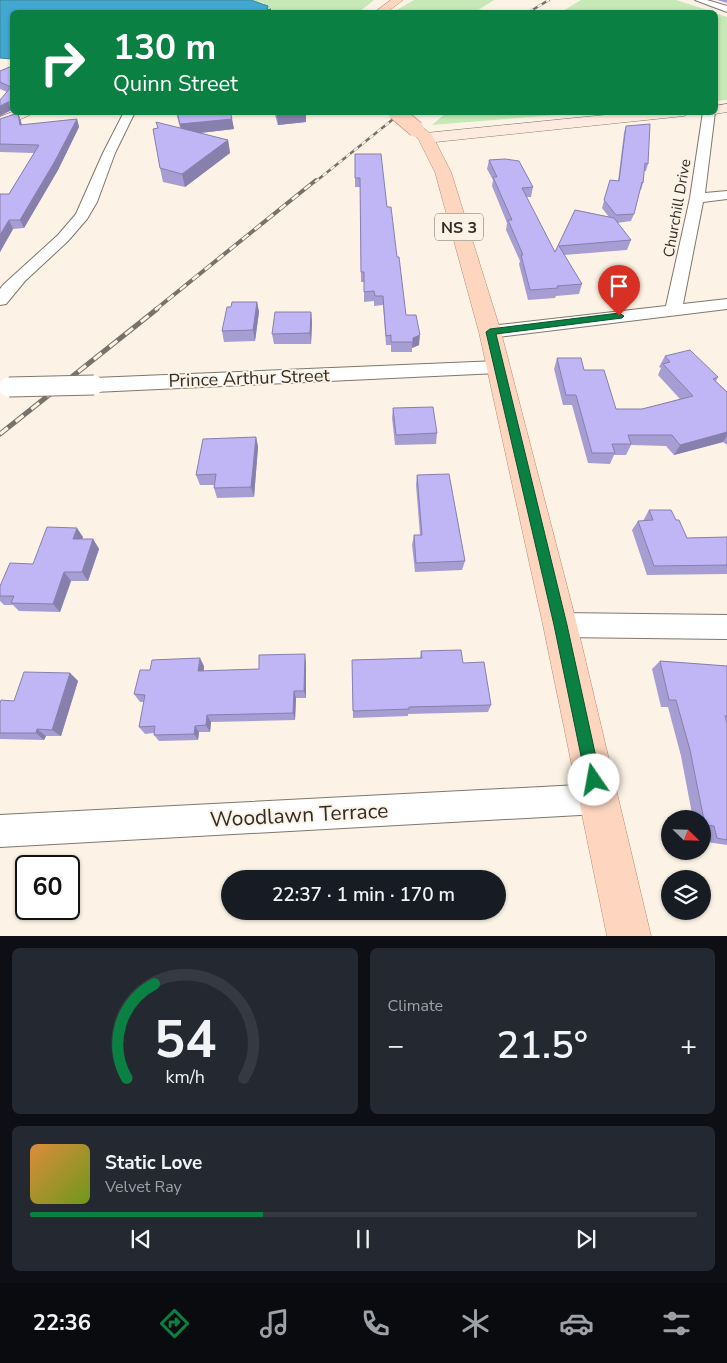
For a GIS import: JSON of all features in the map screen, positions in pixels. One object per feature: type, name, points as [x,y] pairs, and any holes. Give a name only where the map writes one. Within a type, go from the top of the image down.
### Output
[{"type":"main road","points":[[383,10],[398,0]]},
{"type":"main road","name":"NS 3","points":[[399,115],[421,134],[442,172],[490,332],[560,625],[629,936]]},
{"type":"street","points":[[699,0],[727,9]]},
{"type":"street","points":[[0,123],[18,115]]},
{"type":"street","points":[[0,300],[20,275],[66,237],[82,216],[93,196],[99,177],[128,115]]},
{"type":"street","points":[[421,134],[648,115]]},
{"type":"street","name":"Churchill Drive","points":[[674,309],[697,198],[709,115]]},
{"type":"street","points":[[697,198],[727,195]]},
{"type":"street","points":[[490,332],[727,304]]},
{"type":"street","name":"Prince Arthur Street","points":[[5,387],[498,367]]},
{"type":"street","points":[[560,625],[727,627]]},
{"type":"street","name":"Woodlawn Terrace","points":[[0,831],[598,799]]},
{"type":"green space","points":[[251,0],[374,0],[362,10],[266,10],[264,3]]},
{"type":"green space","points":[[414,0],[494,0],[478,10],[396,10]]},
{"type":"green space","points":[[581,0],[676,0],[708,10],[564,10]]},
{"type":"green space","points":[[718,14],[727,17],[727,100],[718,101]]},
{"type":"green space","points":[[444,115],[555,115],[432,125]]},
{"type":"water","points":[[0,0],[251,0],[268,6],[267,10],[10,10],[10,59],[0,58]]},
{"type":"building","points":[[10,67],[10,87],[0,82],[0,71]]},
{"type":"building","points":[[10,88],[10,102],[0,106],[0,100]]},
{"type":"building","points":[[18,115],[20,125],[77,119],[20,220],[9,220],[0,235],[0,194],[9,194],[39,145],[0,144],[0,119]]},
{"type":"building","points":[[178,115],[231,115],[232,119],[180,124]]},
{"type":"building","points":[[156,122],[228,140],[182,174],[160,168],[153,129],[158,128]]},
{"type":"building","points":[[650,124],[648,164],[645,163],[643,183],[634,214],[616,215],[604,200],[610,180],[619,181],[626,126]]},
{"type":"building","points":[[355,154],[381,154],[387,207],[391,207],[406,315],[416,315],[420,335],[413,338],[413,342],[391,342],[391,335],[386,336],[383,296],[375,296],[374,291],[364,292],[364,272],[361,272],[360,178],[355,178]]},
{"type":"building","points":[[505,159],[519,161],[533,187],[522,188],[555,252],[575,210],[614,218],[631,240],[559,246],[582,284],[530,290],[521,255],[523,255],[508,220],[512,220],[493,177],[497,177],[489,160]]},
{"type":"building","points":[[232,302],[257,302],[253,330],[222,331],[227,307],[231,307]]},
{"type":"building","points":[[275,312],[311,312],[310,333],[272,334]]},
{"type":"building","points":[[690,350],[718,377],[713,379],[727,392],[727,432],[680,445],[672,435],[628,435],[631,444],[612,444],[615,453],[592,453],[576,395],[566,395],[557,358],[581,358],[584,370],[604,370],[616,409],[642,409],[693,396],[663,364],[670,362],[665,356]]},
{"type":"building","points":[[433,407],[437,433],[396,435],[393,408]]},
{"type":"building","points":[[256,437],[251,487],[214,488],[216,474],[196,475],[203,439]]},
{"type":"building","points":[[449,474],[465,561],[416,563],[414,535],[422,535],[417,475]]},
{"type":"building","points":[[649,510],[671,510],[676,520],[679,520],[687,538],[727,537],[727,565],[654,566],[638,521],[653,520]]},
{"type":"building","points":[[47,527],[77,528],[73,539],[93,539],[82,572],[64,572],[53,604],[11,603],[14,596],[0,596],[0,586],[10,563],[33,564]]},
{"type":"building","points":[[461,650],[463,663],[484,662],[491,705],[409,707],[409,709],[353,711],[352,660],[422,658],[421,651]]},
{"type":"building","points":[[305,654],[304,691],[294,691],[293,713],[207,715],[206,725],[195,726],[194,734],[154,735],[155,726],[139,727],[145,695],[134,694],[140,670],[150,670],[152,660],[200,658],[198,671],[259,669],[259,655]]},
{"type":"building","points":[[660,661],[727,666],[727,716],[725,716],[727,723],[727,840],[717,838],[714,826],[711,826],[711,810],[702,810],[690,750],[676,700],[669,700]]},
{"type":"building","points":[[24,672],[70,673],[52,730],[37,729],[36,733],[0,733],[1,700],[14,701]]},
{"type":"railway","points":[[532,10],[549,0]]},
{"type":"railway","points":[[315,182],[398,115]]},
{"type":"railway","points":[[155,310],[316,180]]},
{"type":"railway","points":[[0,434],[157,309]]},
{"type":"route","points":[[594,780],[560,625],[490,332],[619,316]]}]
